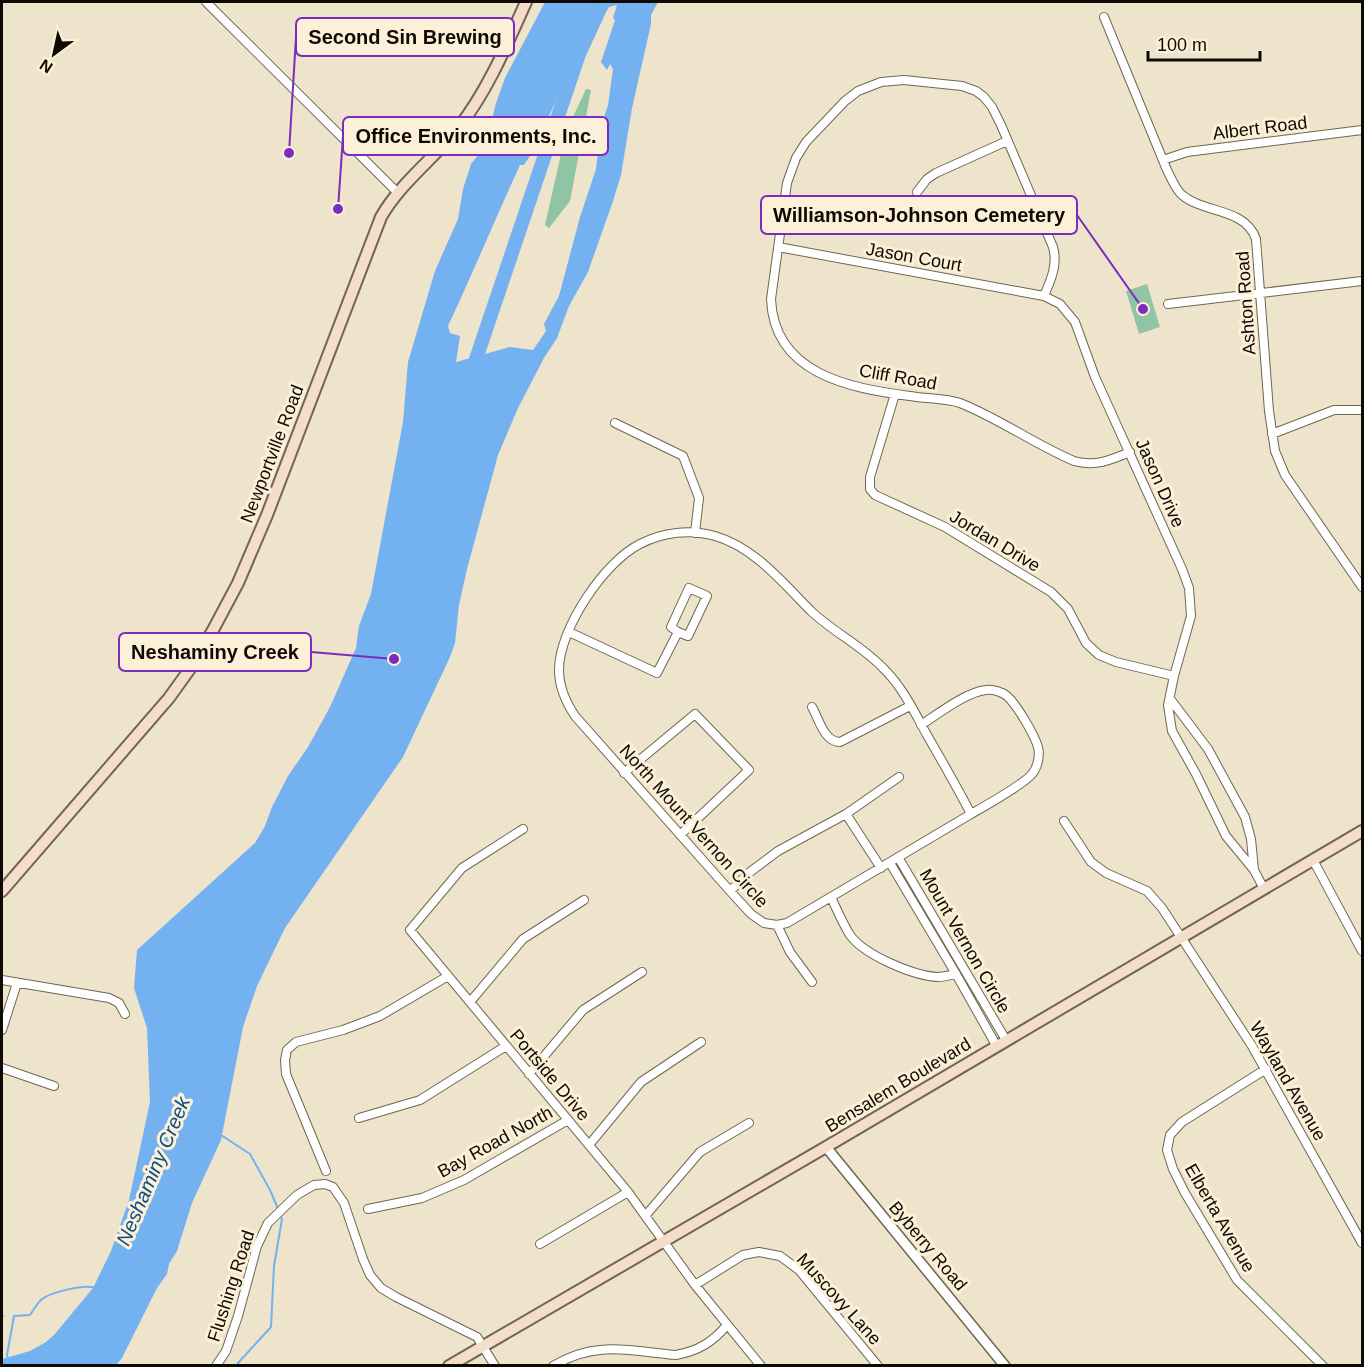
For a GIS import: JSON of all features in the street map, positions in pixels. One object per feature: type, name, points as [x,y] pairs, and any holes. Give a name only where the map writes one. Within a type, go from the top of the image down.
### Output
[{"type":"main road","name":"Newportville Road","points":[[2,891],[169,698],[192,666],[238,583],[267,515],[385,210],[466,118],[490,77],[526,2]]},
{"type":"main road","name":"Bensalem Boulevard","points":[[448,1365],[825,1147],[1362,831]]},
{"type":"street","points":[[206,2],[398,193]]},
{"type":"street","name":"Ashton Road","points":[[1104,17],[1163,160],[1182,195],[1238,218],[1253,232],[1256,239],[1272,434],[1281,468],[1362,587]]},
{"type":"street","name":"Cliff Road","points":[[1044,296],[1054,267],[1054,253],[989,102],[970,89],[904,80],[881,82],[869,86],[845,101],[800,150],[787,183],[771,313],[777,331],[787,348],[802,364],[827,376],[870,390],[961,404],[1062,456],[1084,464],[1102,463],[1130,452]]},
{"type":"street","name":"Albert Road","points":[[1163,160],[1187,152],[1362,130]]},
{"type":"street","points":[[918,192],[927,179],[936,173],[1007,141]]},
{"type":"street","name":"Jason Court","points":[[778,247],[1044,296]]},
{"type":"street","points":[[1168,304],[1362,281]]},
{"type":"street","name":"Jason Drive","points":[[1044,296],[1059,304],[1075,322],[1095,377],[1182,569],[1189,588],[1191,616],[1174,676],[1169,711],[1176,740],[1197,774],[1226,836],[1254,870],[1264,889]]},
{"type":"street","name":"Jordan Drive","points":[[895,394],[870,477],[869,485],[872,492],[891,504],[945,527],[1051,592],[1068,609],[1086,643],[1099,655],[1116,662],[1174,676]]},
{"type":"street","points":[[1272,434],[1334,410],[1362,410]]},
{"type":"street","points":[[615,423],[683,456],[699,498],[695,533]]},
{"type":"street","name":"North Mount Vernon Circle","points":[[921,724],[974,694],[984,690],[1000,692],[1009,697],[1033,735],[1039,752],[1037,765],[1032,774],[971,814],[797,918],[777,925],[764,923],[758,920],[730,891],[574,716],[562,694],[560,657],[569,632],[588,594],[602,575],[634,547],[664,535],[695,533],[718,537],[746,550],[819,619],[872,656],[887,671],[921,724],[971,814]]},
{"type":"street","points":[[690,588],[707,596],[688,636],[678,632],[671,627],[690,588]]},
{"type":"street","points":[[569,632],[657,673],[678,632]]},
{"type":"street","name":"Jason Drive","points":[[1171,700],[1208,749],[1228,790],[1245,817],[1251,839],[1254,870]]},
{"type":"street","points":[[812,707],[828,738],[840,742],[910,706]]},
{"type":"street","points":[[624,773],[695,714],[749,770],[680,834]]},
{"type":"street","points":[[730,891],[778,851],[846,814],[899,777]]},
{"type":"street","points":[[846,814],[881,868]]},
{"type":"street","name":"Wayland Avenue","points":[[1064,820],[1090,862],[1106,873],[1147,891],[1162,909],[1266,1069],[1362,1243]]},
{"type":"street","name":"Portside Drive","points":[[523,829],[462,868],[410,930],[628,1192],[664,1241]]},
{"type":"street","name":"Mount Vernon Circle","points":[[898,857],[1001,1043]]},
{"type":"street","points":[[1313,860],[1362,951]]},
{"type":"street","name":"Mount Vernon Circle","points":[[890,863],[956,974],[1001,1043]]},
{"type":"street","points":[[831,897],[850,935],[861,947],[890,964],[920,973],[937,977],[956,974]]},
{"type":"street","points":[[470,1002],[523,939],[584,900]]},
{"type":"street","points":[[777,925],[790,952],[812,982]]},
{"type":"street","points":[[529,1074],[583,1010],[642,972]]},
{"type":"street","points":[[326,1171],[286,1074],[287,1050],[296,1042],[343,1030],[380,1017],[448,976]]},
{"type":"street","points":[[2,980],[109,998],[120,1004],[125,1014]]},
{"type":"street","points":[[2,1030],[17,983]]},
{"type":"street","points":[[589,1145],[641,1082],[701,1042]]},
{"type":"street","points":[[358,1118],[420,1100],[506,1046]]},
{"type":"street","points":[[2,1068],[54,1086]]},
{"type":"street","name":"Elberta Avenue","points":[[1266,1069],[1182,1122],[1170,1135],[1167,1150],[1173,1169],[1185,1193],[1237,1280],[1323,1365]]},
{"type":"street","name":"Bay Road North","points":[[368,1209],[422,1198],[464,1180],[568,1120]]},
{"type":"street","points":[[646,1215],[700,1152],[749,1123]]},
{"type":"street","name":"Byberry Road","points":[[825,1147],[1005,1365]]},
{"type":"street","name":"Flushing Road","points":[[216,1365],[226,1351],[257,1246],[268,1223],[283,1206],[297,1195],[314,1185],[325,1184],[333,1187],[344,1203],[370,1275],[381,1288],[477,1337],[495,1365]]},
{"type":"street","points":[[540,1244],[628,1192]]},
{"type":"street","points":[[664,1241],[695,1285],[761,1365]]},
{"type":"street","name":"Muscovy Lane","points":[[695,1285],[743,1255],[759,1252],[780,1256],[799,1270],[878,1365]]},
{"type":"street","points":[[553,1365],[572,1355],[598,1349],[676,1355],[686,1353],[705,1345],[727,1325]]},
{"type":"green space","points":[[586,89],[591,90],[570,201],[549,228],[545,225],[566,132]]},
{"type":"green space","points":[[1147,284],[1160,327],[1139,334],[1126,291]]},
{"type":"water","points":[[545,2],[658,2],[651,15],[621,175],[613,201],[588,272],[569,306],[557,338],[518,408],[498,455],[467,569],[459,605],[455,643],[450,657],[403,757],[285,928],[257,986],[243,1027],[221,1140],[192,1203],[167,1274],[157,1288],[122,1358],[116,1365],[2,1365],[2,1359],[30,1351],[46,1342],[93,1288],[111,1251],[129,1200],[150,1102],[147,1028],[134,988],[137,950],[255,843],[288,776],[308,747],[330,707],[356,648],[359,626],[371,594],[403,422],[408,362],[435,271],[458,219],[463,189],[471,164],[486,145],[496,103],[505,78]],"holes":[[[617,5],[613,18],[615,20],[601,62],[607,70],[610,64],[613,69],[608,105],[601,127],[596,169],[580,217],[559,296],[544,324],[546,331],[533,350],[510,347],[456,362],[460,336],[450,333],[448,326],[520,165],[524,165],[535,148],[583,39],[609,7]]]},
{"type":"waterway","name":"Neshaminy Creek","points":[[471,374],[579,54],[603,2]]},
{"type":"waterway","points":[[221,1135],[250,1154],[278,1209]]},
{"type":"waterway","points":[[239,1366],[238,1363],[271,1327],[274,1266],[282,1219],[280,1214]]},
{"type":"waterway","points":[[10,1366],[7,1355],[14,1316],[30,1315],[40,1301],[47,1296],[68,1289],[95,1288]]},
{"type":"place","name":"Second Sin Brewing","points":[[289,153]]},
{"type":"place","name":"Office Environments, Inc.","points":[[338,209]]},
{"type":"place","name":"Williamson-Johnson Cemetery","points":[[1143,309]]},
{"type":"place","name":"Neshaminy Creek","points":[[394,659]]}]
